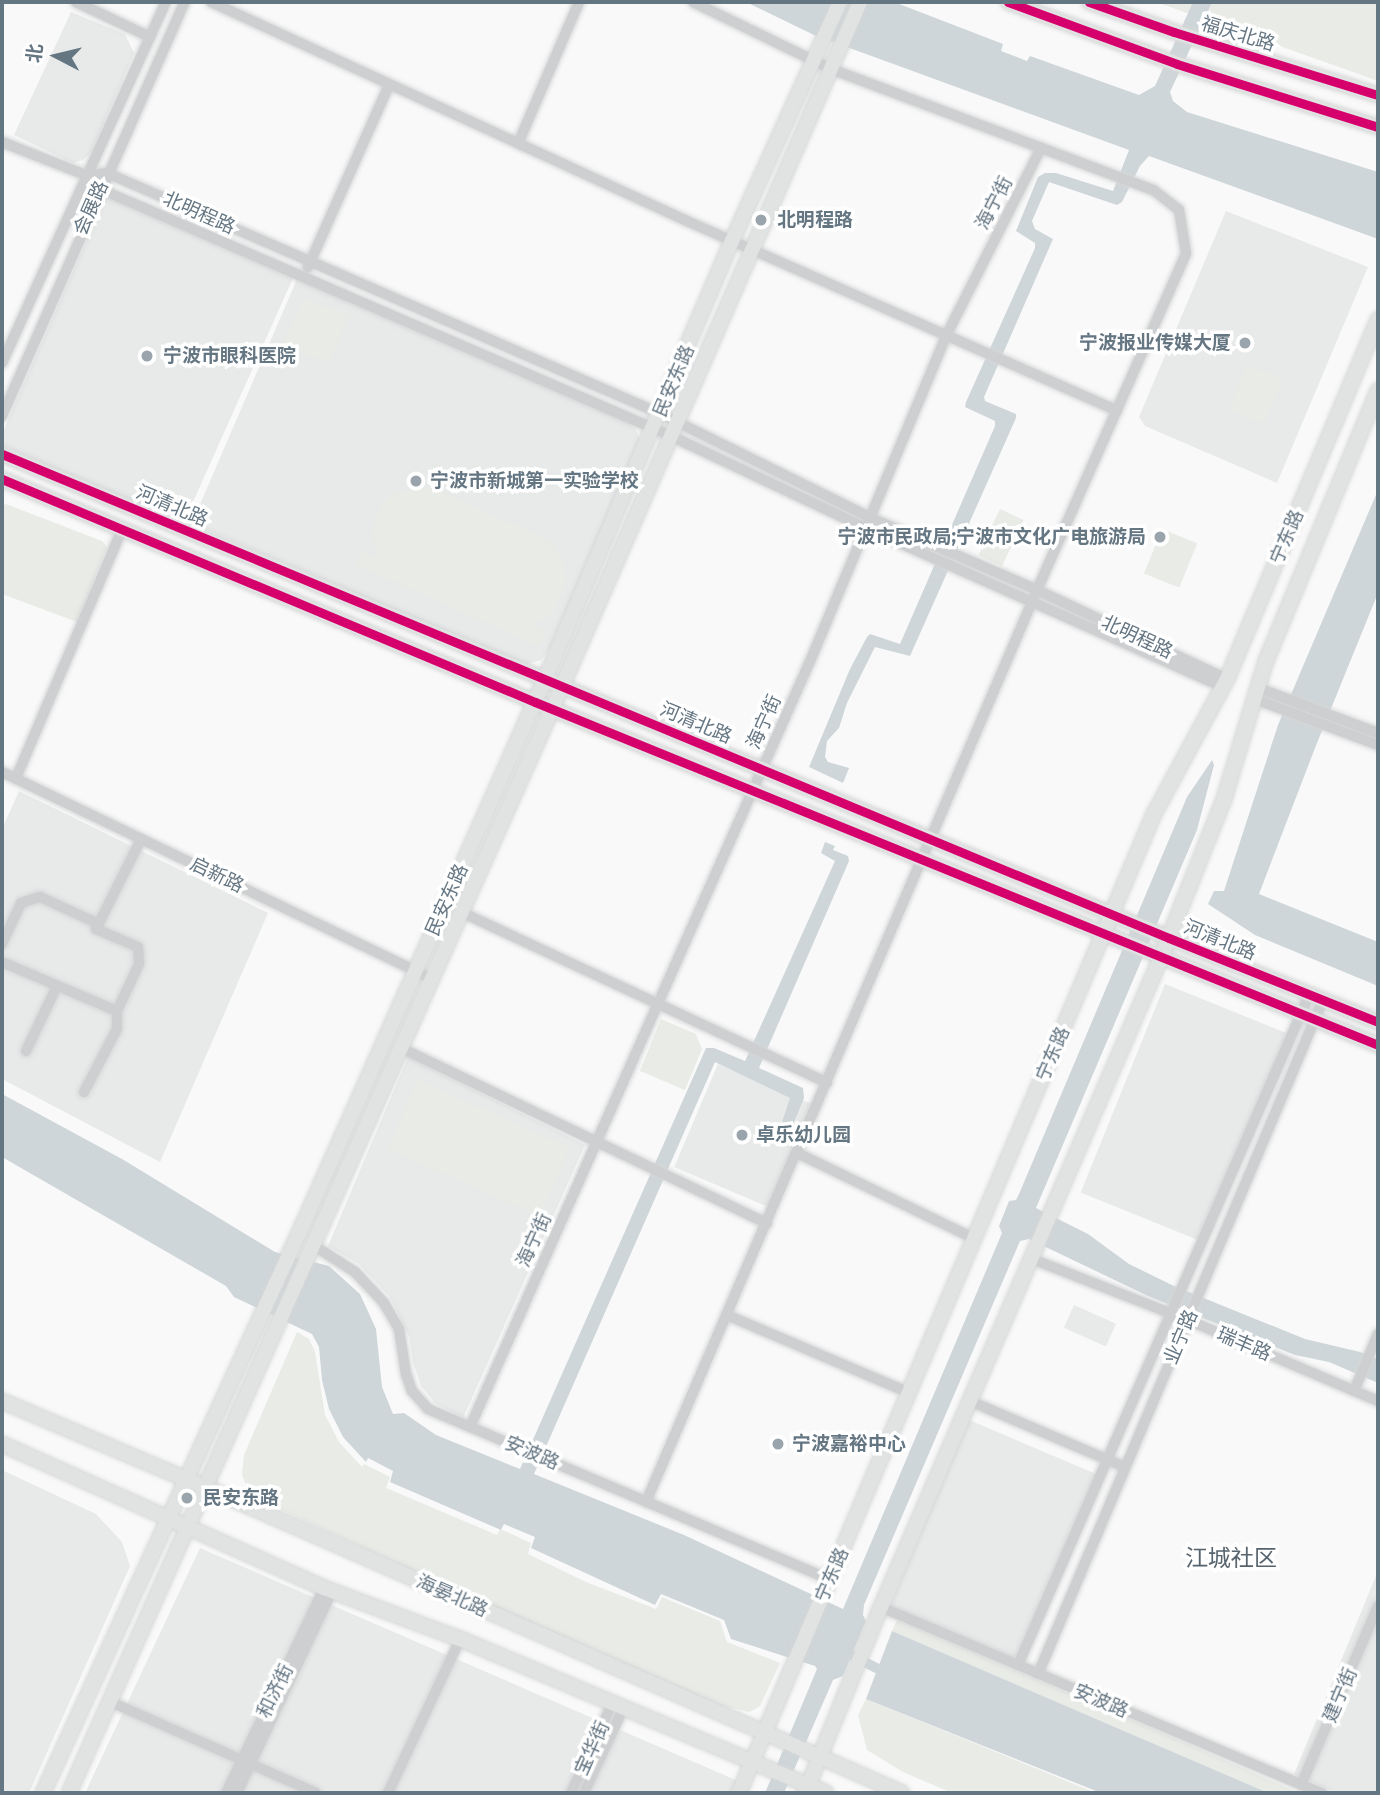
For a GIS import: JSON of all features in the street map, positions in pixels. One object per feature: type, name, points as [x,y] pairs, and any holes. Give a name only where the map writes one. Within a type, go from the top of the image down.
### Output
[{"type":"main road","name":"民安东路","points":[[43,1793],[188,1479],[416,971],[661,414],[732,241],[839,2]]},
{"type":"main road","name":"民安东路","points":[[69,1793],[553,707],[860,2]]},
{"type":"main road","points":[[1008,2],[1165,60],[1378,127]]},
{"type":"main road","name":"福庆北路","points":[[1089,2],[1174,32],[1378,95]]},
{"type":"main road","name":"宁东路","points":[[739,1793],[1154,814],[1225,683],[1375,335]]},
{"type":"main road","name":"宁东路","points":[[806,1789],[881,1608],[1169,939],[1224,799],[1256,694],[1378,390]]},
{"type":"main road","name":"河清北路","points":[[2,454],[1169,939],[1378,1022]]},
{"type":"main road","name":"河清北路","points":[[2,479],[535,702],[553,707],[1378,1045]]},
{"type":"main road","name":"海晏北路","points":[[2,1401],[205,1486],[902,1793]]},
{"type":"main road","name":"海晏北路","points":[[2,1444],[328,1590],[460,1639],[752,1763],[806,1789],[826,1793]]},
{"type":"street","points":[[76,2],[150,37]]},
{"type":"street","name":"会展路","points":[[2,363],[166,2]]},
{"type":"street","name":"会展路","points":[[2,416],[107,173],[185,2]]},
{"type":"street","points":[[211,2],[732,241],[1117,411]]},
{"type":"street","points":[[521,145],[520,139],[579,2]]},
{"type":"street","points":[[646,1502],[1035,596],[1186,253],[1179,210],[1153,190],[831,69],[693,2]]},
{"type":"street","points":[[304,276],[389,85]]},
{"type":"street","name":"北明程路","points":[[2,142],[88,176],[100,189],[654,428],[674,429],[869,523],[1225,683]]},
{"type":"street","name":"海宁街","points":[[470,1427],[754,789],[946,336],[1041,148]]},
{"type":"street","points":[[88,176],[107,173]]},
{"type":"street","name":"北明程路","points":[[107,173],[661,414],[674,429]]},
{"type":"street","points":[[16,778],[122,529]]},
{"type":"street","points":[[1256,694],[1378,733]]},
{"type":"street","points":[[1256,694],[1378,745]]},
{"type":"street","name":"启新路","points":[[2,772],[432,979]]},
{"type":"street","points":[[84,1092],[117,1029],[117,1011],[139,964],[138,947],[96,929],[141,839]]},
{"type":"street","points":[[2,944],[21,903],[40,897],[99,923]]},
{"type":"street","points":[[461,912],[827,1083]]},
{"type":"street","points":[[2,962],[117,1011]]},
{"type":"street","points":[[26,1051],[57,986]]},
{"type":"street","name":"业宁路","points":[[1018,1665],[1171,1314],[1316,998]]},
{"type":"street","name":"业宁路","points":[[1038,1674],[1188,1320],[1308,1016]]},
{"type":"street","points":[[401,1048],[767,1223]]},
{"type":"street","points":[[797,1153],[975,1239]]},
{"type":"street","name":"安波路","points":[[313,1245],[355,1272],[372,1288],[395,1318],[406,1374],[420,1402],[428,1409],[830,1580]]},
{"type":"street","name":"瑞丰路","points":[[1032,1259],[1188,1320],[1378,1401]]},
{"type":"street","points":[[727,1315],[910,1393]]},
{"type":"street","points":[[1354,1391],[1378,1334]]},
{"type":"street","points":[[970,1401],[1125,1467]]},
{"type":"street","name":"和济街","points":[[226,1793],[247,1761],[328,1590]]},
{"type":"street","name":"建宁街","points":[[1301,1785],[1378,1606]]},
{"type":"street","name":"安波路","points":[[881,1608],[1322,1793]]},
{"type":"street","points":[[388,1793],[460,1639]]},
{"type":"street","points":[[111,1702],[316,1793]]},
{"type":"street","name":"宝华街","points":[[572,1793],[617,1706]]},
{"type":"street","name":"宝华街","points":[[584,1793],[617,1706]]},
{"type":"street","name":"和济街","points":[[237,1793],[247,1761]]},
{"type":"shaded area","points":[[746,2],[894,2],[1003,44],[1001,51],[1027,61],[1030,56],[1139,95],[1155,86],[1193,2],[1212,2],[1170,92],[1173,101],[1187,112],[1378,172],[1378,239],[1149,156],[1140,166],[1122,202],[1117,205],[1049,182],[1032,221],[1035,229],[1053,239],[984,397],[985,401],[1016,414],[1016,418],[910,656],[875,647],[847,703],[839,728],[827,741],[825,757],[828,762],[849,768],[843,783],[809,767],[850,669],[867,637],[870,634],[900,644],[995,426],[995,421],[965,407],[1035,248],[1035,243],[1016,231],[1038,177],[1045,173],[1056,173],[1113,191],[1129,150],[814,35]]},
{"type":"shaded area","points":[[1156,2],[1378,2],[1378,81]]},
{"type":"shaded area","points":[[71,12],[125,34],[134,53],[91,153],[83,160],[73,163],[14,135]]},
{"type":"shaded area","name":"宁波市眼科医院","points":[[107,194],[293,278],[185,520],[115,495],[2,445],[2,434]]},
{"type":"shaded area","name":"宁波报业传媒大厦","points":[[1226,211],[1368,267],[1277,483],[1145,426],[1139,417]]},
{"type":"shaded area","name":"宁波市新城第一实验学校","points":[[297,279],[625,420],[635,428],[640,439],[549,650],[541,660],[524,665],[192,523]]},
{"type":"shaded area","points":[[304,297],[349,317],[328,364],[283,344]]},
{"type":"shaded area","points":[[1247,365],[1282,379],[1264,424],[1229,410]]},
{"type":"shaded area","points":[[419,487],[433,489],[540,536],[555,547],[564,565],[566,583],[552,614],[531,625],[545,633],[540,647],[355,564],[361,552],[377,558],[372,530],[381,506],[390,496]]},
{"type":"shaded area","points":[[1378,490],[1378,593],[1259,894],[1378,942],[1378,986],[1255,935],[1208,904],[1214,891],[1224,891],[1278,725]]},
{"type":"shaded area","points":[[6,504],[102,541],[107,547],[77,622],[2,594],[2,506]]},
{"type":"shaded area","points":[[1000,509],[1024,520],[1002,566],[978,555]]},
{"type":"shaded area","points":[[1162,529],[1197,543],[1179,588],[1144,574]]},
{"type":"shaded area","points":[[1212,760],[1214,765],[1197,830],[1036,1208],[1088,1234],[1129,1264],[1174,1286],[1305,1339],[1378,1359],[1378,1383],[1329,1362],[1295,1355],[1148,1296],[1029,1239],[1020,1241],[864,1605],[863,1615],[866,1621],[843,1676],[833,1680],[784,1793],[765,1793],[817,1669],[815,1666],[731,1639],[724,1620],[661,1594],[655,1605],[531,1548],[535,1537],[504,1524],[501,1530],[390,1482],[393,1471],[368,1458],[366,1462],[343,1437],[329,1409],[322,1380],[319,1347],[312,1334],[234,1297],[226,1286],[2,1157],[2,1094],[122,1159],[275,1252],[329,1266],[360,1294],[376,1329],[382,1387],[393,1414],[404,1413],[436,1435],[520,1469],[706,1048],[714,1048],[745,1061],[835,861],[821,853],[825,842],[835,846],[833,850],[848,856],[849,861],[759,1068],[803,1088],[804,1098],[790,1132],[780,1128],[790,1098],[715,1062],[534,1474],[684,1535],[843,1609],[1002,1233],[999,1226],[1009,1201],[1016,1200],[1019,1194],[1187,797]]},
{"type":"shaded area","points":[[19,791],[268,913],[160,1162],[2,1079],[2,829]]},
{"type":"shaded area","points":[[1165,984],[1286,1033],[1202,1242],[1081,1193]]},
{"type":"shaded area","points":[[661,1019],[696,1034],[702,1049],[685,1090],[640,1071]]},
{"type":"shaded area","points":[[408,1057],[585,1145],[463,1418],[435,1403],[421,1386],[413,1362],[409,1336],[390,1297],[359,1264],[328,1246]]},
{"type":"shaded area","name":"卓乐幼儿园","points":[[718,1064],[814,1105],[770,1208],[674,1167]]},
{"type":"shaded area","points":[[418,1080],[570,1148],[539,1216],[387,1149]]},
{"type":"shaded area","points":[[1074,1305],[1116,1324],[1106,1347],[1064,1328]]},
{"type":"shaded area","points":[[297,1332],[309,1339],[315,1352],[325,1415],[339,1442],[362,1467],[364,1464],[390,1477],[386,1488],[497,1535],[500,1529],[531,1543],[528,1554],[586,1582],[656,1609],[662,1597],[720,1621],[727,1642],[780,1663],[760,1706],[750,1712],[718,1705],[438,1582],[251,1496],[242,1475],[244,1455]]},
{"type":"shaded area","points":[[969,1420],[1098,1475],[1019,1661],[890,1606]]},
{"type":"shaded area","points":[[2,1470],[96,1514],[122,1542],[130,1566],[29,1793],[2,1793]]},
{"type":"shaded area","points":[[200,1548],[738,1781],[733,1793],[85,1793]]},
{"type":"shaded area","points":[[1378,1571],[1378,1793],[1335,1793],[1294,1774]]},
{"type":"shaded area","points":[[897,1620],[1299,1793],[1268,1793],[892,1631]]},
{"type":"shaded area","points":[[892,1631],[1268,1793],[1101,1793],[866,1699]]},
{"type":"shaded area","points":[[866,1699],[1096,1793],[952,1793],[903,1772],[867,1750],[858,1715]]},
{"type":"waterway","points":[[839,1649],[890,1675]]},
{"type":"cycle path","points":[[1008,2],[1177,64],[1378,127]]},
{"type":"cycle path","points":[[1089,2],[1174,32],[1378,95]]},
{"type":"cycle path","points":[[2,454],[1169,938],[1378,1022]]},
{"type":"cycle path","points":[[2,479],[535,702],[1378,1045]]},
{"type":"place","name":"北明程路","points":[[761,220]]},
{"type":"place","name":"宁波报业传媒大厦","points":[[1245,343]]},
{"type":"place","name":"宁波市眼科医院","points":[[147,356]]},
{"type":"place","name":"宁波市新城第一实验学校","points":[[416,481]]},
{"type":"place","name":"宁波市民政局;宁波市文化广电旅游局","points":[[1160,537]]},
{"type":"place","name":"卓乐幼儿园","points":[[742,1135]]},
{"type":"place","name":"宁波嘉裕中心","points":[[778,1444]]},
{"type":"place","name":"民安东路","points":[[187,1498]]},
{"type":"district","name":"江城社区","points":[[1231,1558]]}]
